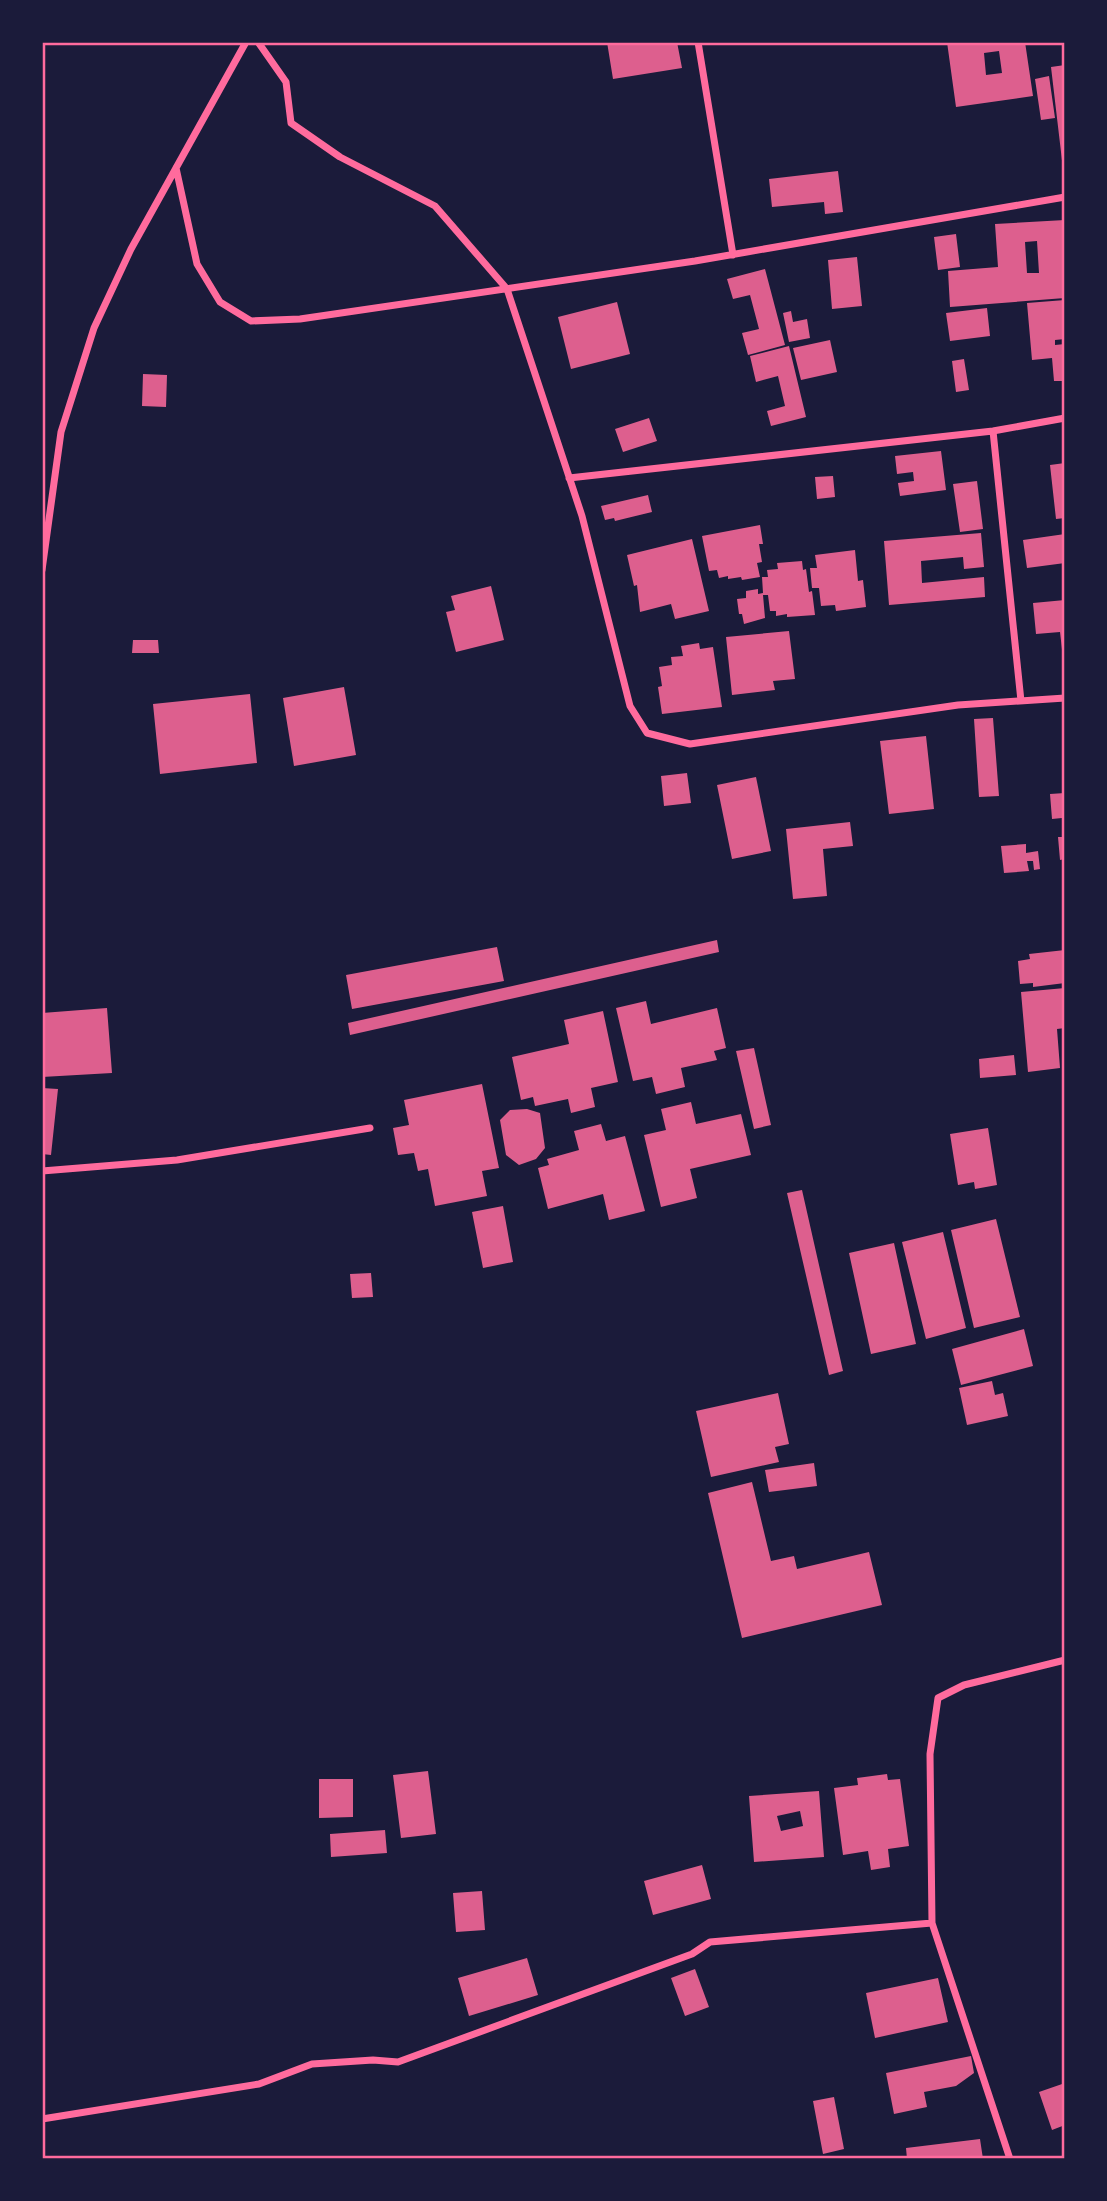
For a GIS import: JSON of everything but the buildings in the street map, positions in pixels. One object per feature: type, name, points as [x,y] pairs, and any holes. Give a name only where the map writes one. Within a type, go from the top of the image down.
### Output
[{"type":"street","points":[[42,570],[61,432],[94,328],[131,249],[246,42]]},
{"type":"street","points":[[258,42],[286,82],[291,123],[340,157],[435,206],[508,289],[582,516],[630,706],[647,733],[690,744],[958,705],[1065,698]]},
{"type":"street","points":[[698,42],[733,255]]},
{"type":"street","points":[[176,168],[197,264],[220,302],[250,321],[300,319],[733,255],[1065,197]]},
{"type":"street","points":[[569,478],[993,431],[1065,418]]},
{"type":"street","points":[[993,431],[1021,701]]},
{"type":"street","points":[[42,1171],[177,1160],[370,1128]]},
{"type":"street","points":[[1010,2159],[932,1923],[930,1754],[938,1698],[964,1685],[1065,1660]]},
{"type":"street","points":[[42,2119],[259,2084],[312,2064],[373,2060],[398,2062],[692,1954],[710,1942],[932,1923]]}]
